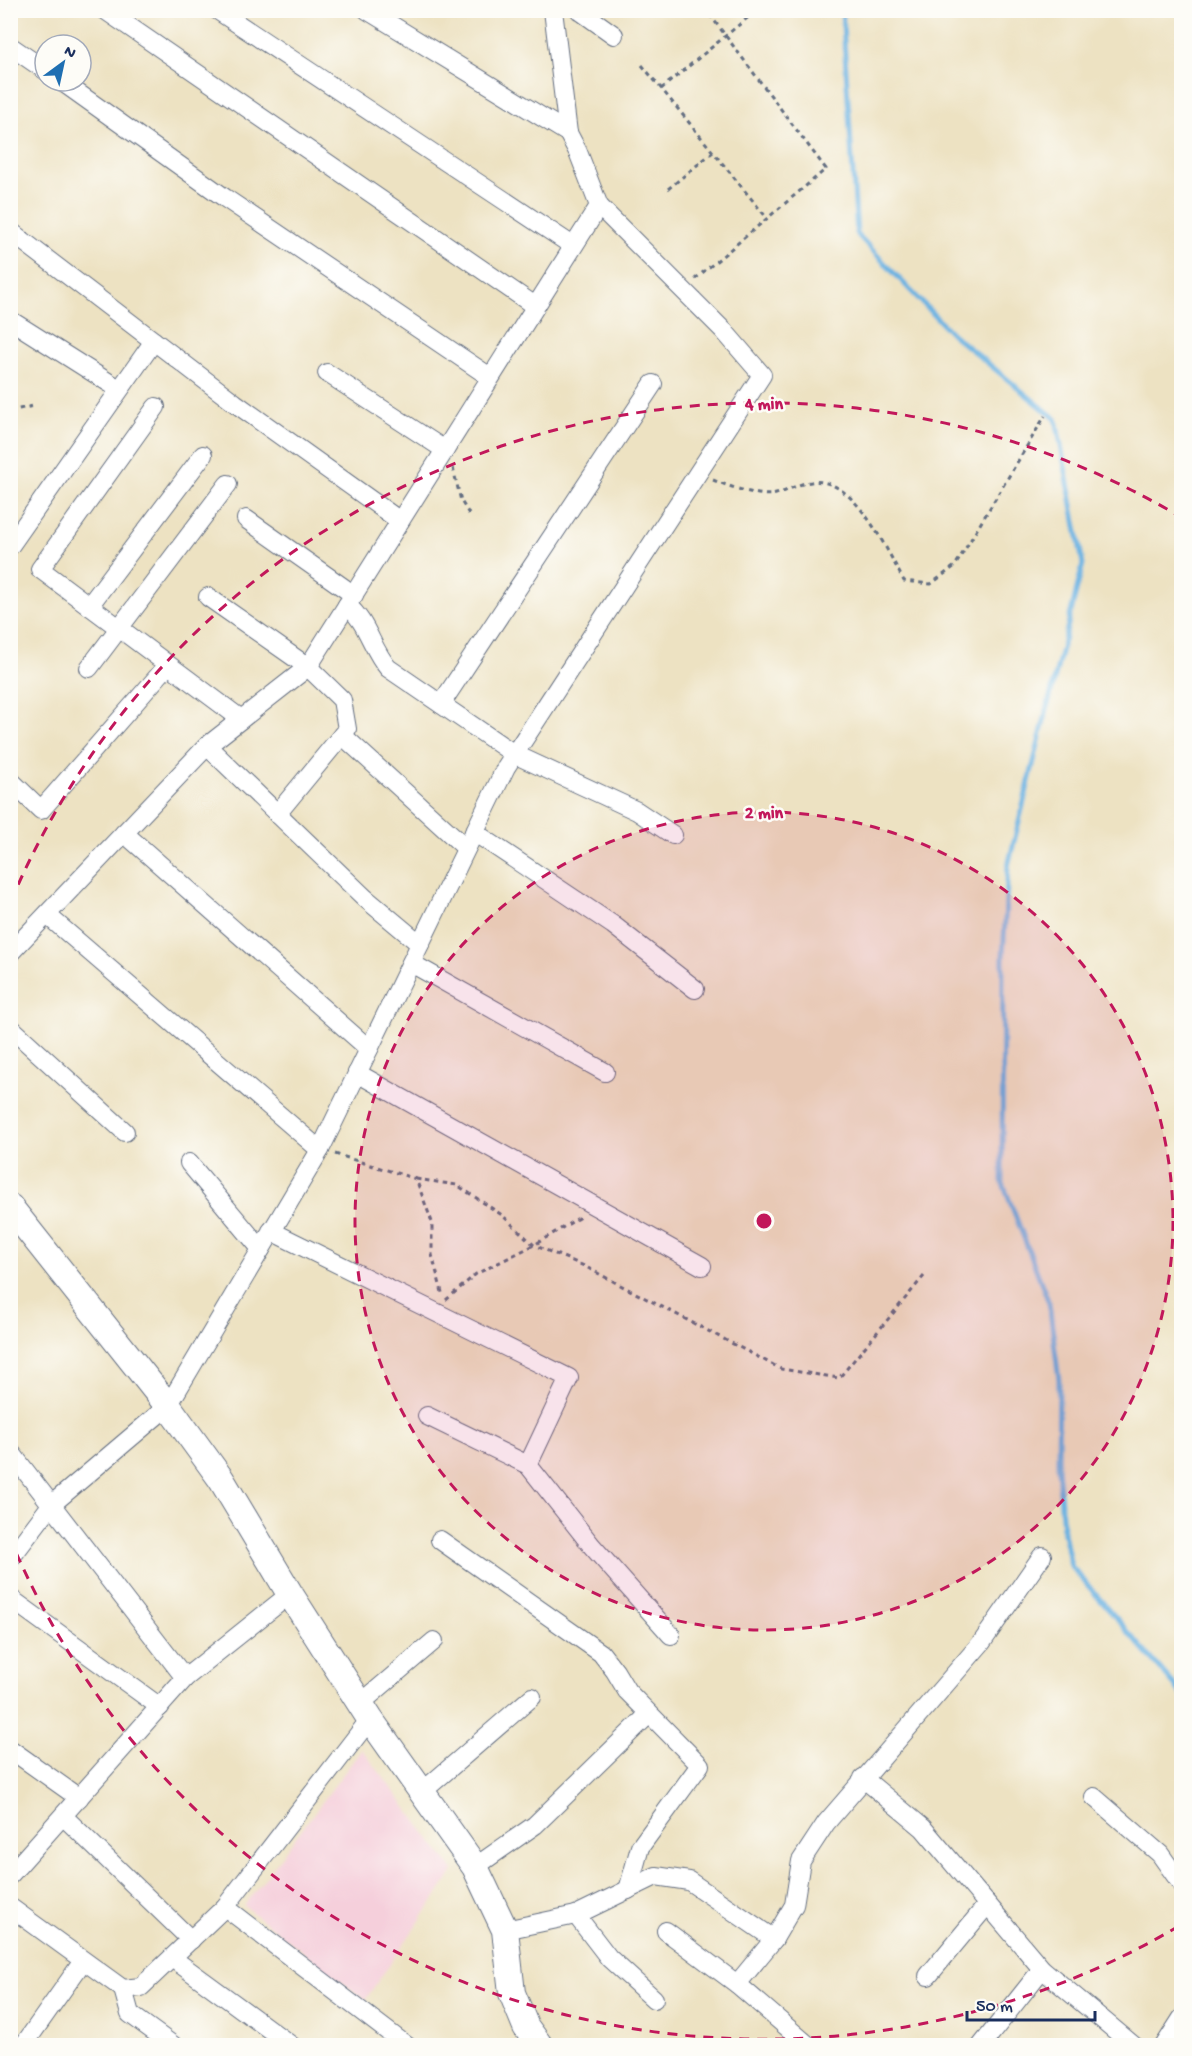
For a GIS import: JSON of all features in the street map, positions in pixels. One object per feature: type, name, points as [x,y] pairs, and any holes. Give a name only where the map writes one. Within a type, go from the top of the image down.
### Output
[{"type":"main road","points":[[10,1207],[168,1406],[221,1479],[365,1712],[475,1867],[506,1930],[512,1993],[526,2027],[540,2046]]},
{"type":"street","points":[[105,10],[535,306]]},
{"type":"street","points":[[217,10],[573,246]]},
{"type":"street","points":[[367,10],[567,133]]},
{"type":"street","points":[[10,1559],[51,1504],[168,1406],[320,1150],[514,754],[762,375],[724,331],[599,206],[578,152],[567,133],[553,10]]},
{"type":"street","points":[[579,10],[614,35]]},
{"type":"street","points":[[10,46],[33,62]]},
{"type":"street","points":[[78,93],[225,198],[490,377]]},
{"type":"street","points":[[10,953],[207,747],[308,667],[599,206]]},
{"type":"street","points":[[10,231],[235,403],[400,521]]},
{"type":"street","points":[[10,320],[119,389]]},
{"type":"street","points":[[10,546],[154,341]]},
{"type":"street","points":[[327,373],[442,454]]},
{"type":"street","points":[[441,704],[653,384]]},
{"type":"street","points":[[156,406],[40,569],[241,719]]},
{"type":"street","points":[[89,606],[203,455]]},
{"type":"street","points":[[89,668],[228,484]]},
{"type":"street","points":[[246,519],[351,600],[364,622],[378,656],[388,668],[514,754],[637,811],[673,835]]},
{"type":"street","points":[[208,597],[308,667],[342,700],[347,729],[277,814]]},
{"type":"street","points":[[10,780],[40,810],[168,665]]},
{"type":"street","points":[[342,735],[470,840],[613,925],[695,989]]},
{"type":"street","points":[[207,747],[365,898],[420,944]]},
{"type":"street","points":[[124,833],[369,1049]]},
{"type":"street","points":[[47,915],[320,1150]]},
{"type":"street","points":[[411,963],[605,1072]]},
{"type":"street","points":[[10,1027],[125,1132]]},
{"type":"street","points":[[357,1072],[702,1266]]},
{"type":"street","points":[[189,1163],[261,1249]]},
{"type":"street","points":[[271,1231],[439,1306],[569,1378],[528,1465]]},
{"type":"street","points":[[427,1416],[528,1465],[592,1546],[671,1635]]},
{"type":"street","points":[[10,1451],[185,1678]]},
{"type":"street","points":[[440,1540],[601,1653],[627,1691],[700,1765],[640,1847],[628,1890]]},
{"type":"street","points":[[738,1984],[774,1939],[794,1905],[801,1861],[825,1823],[982,1642],[1041,1556]]},
{"type":"street","points":[[10,1875],[185,1678],[290,1594]]},
{"type":"street","points":[[10,1598],[160,1707]]},
{"type":"street","points":[[123,1989],[141,1987],[225,1907],[365,1712],[434,1641]]},
{"type":"street","points":[[422,1792],[532,1697]]},
{"type":"street","points":[[475,1867],[535,1825],[649,1714]]},
{"type":"street","points":[[10,1749],[79,1798]]},
{"type":"street","points":[[863,1778],[923,1828],[1042,1969],[1134,2046]]},
{"type":"street","points":[[1094,1797],[1160,1854],[1182,1886]]},
{"type":"street","points":[[63,1816],[191,1940]]},
{"type":"street","points":[[506,1930],[576,1916],[656,1876],[689,1881],[774,1939]]},
{"type":"street","points":[[928,1976],[987,1905]]},
{"type":"street","points":[[10,1907],[123,1989],[130,2014],[174,2046]]},
{"type":"street","points":[[225,1907],[406,2046]]},
{"type":"street","points":[[576,1916],[609,1958],[654,1999]]},
{"type":"street","points":[[666,1931],[738,1984],[809,2046]]},
{"type":"street","points":[[172,1958],[292,2046]]},
{"type":"street","points":[[23,2046],[83,1960]]},
{"type":"street","points":[[981,2046],[1042,1969]]},
{"type":"street","points":[[1164,2046],[1182,2018]]},
{"type":"path","points":[[662,89],[757,10]]},
{"type":"path","points":[[682,290],[826,169],[710,15]]},
{"type":"path","points":[[642,65],[767,219]]},
{"type":"path","points":[[668,189],[713,152]]},
{"type":"path","points":[[10,411],[33,406]]},
{"type":"path","points":[[698,474],[732,488],[773,495],[813,481],[839,488],[863,509],[904,581],[931,584],[955,566],[1045,416]]},
{"type":"path","points":[[442,454],[454,468],[461,501],[469,514]]},
{"type":"path","points":[[320,1150],[416,1179],[457,1185],[502,1215],[534,1245],[584,1266],[782,1369],[839,1378],[924,1276]]},
{"type":"path","points":[[416,1179],[432,1222],[432,1255],[439,1306]]},
{"type":"path","points":[[439,1306],[476,1274],[534,1245],[597,1207]]},
{"type":"shaded area","points":[[362,1749],[454,1871],[365,2000],[244,1906]]},
{"type":"waterway","points":[[842,10],[857,234],[952,334],[1056,419],[1083,564],[1008,866],[1003,958],[1002,1181],[1049,1303],[1059,1380],[1058,1468],[1063,1529],[1071,1566],[1182,1694]]}]
